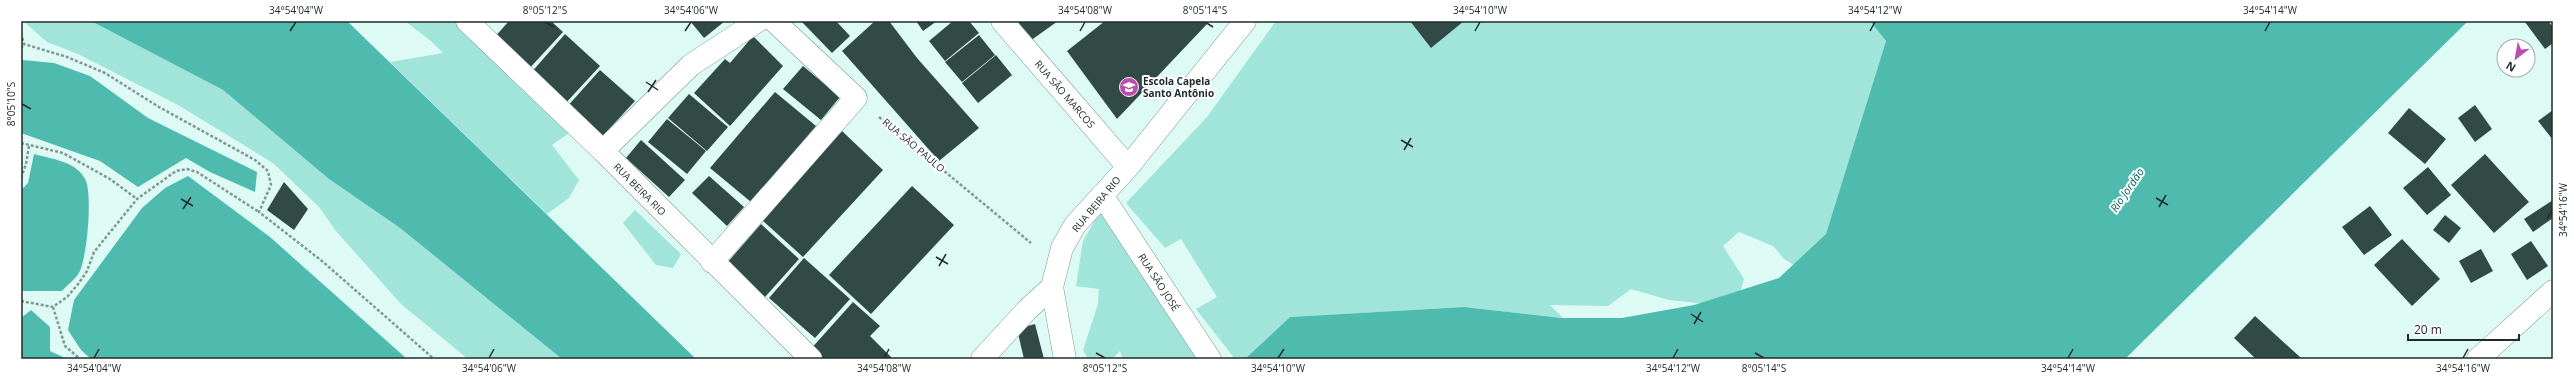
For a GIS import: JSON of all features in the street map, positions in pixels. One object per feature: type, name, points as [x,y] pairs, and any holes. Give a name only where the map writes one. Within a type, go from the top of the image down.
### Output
[{"type":"street","name":"RUA BEIRA RIO","points":[[467,21],[603,151],[712,262],[811,359]]},
{"type":"street","points":[[603,151],[692,65],[758,21]]},
{"type":"street","points":[[712,262],[856,98],[774,21]]},
{"type":"street","name":"RUA SÃO MARCOS","points":[[1002,21],[1128,167]]},
{"type":"street","name":"RUA BEIRA RIO","points":[[1065,359],[1052,287],[1062,248],[1075,225],[1105,200],[1128,167],[1236,25]]},
{"type":"street","name":"RUA SÃO JOSÉ","points":[[1105,200],[1210,359]]},
{"type":"street","points":[[982,359],[1028,309],[1052,287]]},
{"type":"street","points":[[2478,359],[2553,290]]},
{"type":"path","points":[[21,33],[24,44]]},
{"type":"path","points":[[21,48],[24,44]]},
{"type":"path","points":[[24,44],[67,57],[105,73],[159,107],[255,160],[268,171],[271,185],[259,212]]},
{"type":"path","name":"RUA SÃO PAULO","points":[[856,98],[1058,265]]},
{"type":"path","points":[[21,143],[62,153],[110,179],[137,199]]},
{"type":"path","points":[[21,178],[26,164],[29,146]]},
{"type":"path","points":[[21,302],[53,307],[67,297],[87,271],[94,252],[137,199],[176,171],[187,169],[198,172],[259,212],[322,261],[434,359]]},
{"type":"path","points":[[53,307],[65,346],[80,359]]},
{"type":"shaded area","points":[[23,21],[91,21],[223,90],[329,179],[400,228],[562,359],[468,359],[401,304],[336,231],[319,207],[273,163],[178,105],[78,54],[47,42]]},
{"type":"shaded area","points":[[405,21],[459,21],[572,131],[552,145],[579,180],[569,198],[547,214],[390,62],[443,53],[431,41]]},
{"type":"shaded area","points":[[1276,21],[1870,21],[1886,41],[1817,264],[1807,273],[1784,259],[1773,246],[1739,232],[1723,246],[1744,279],[1736,307],[1669,300],[1631,289],[1608,306],[1550,305],[1563,318],[1464,307],[1290,317],[1245,359],[1235,359],[1196,309],[1217,297],[1181,239],[1165,248],[1126,203],[1207,117]]},
{"type":"shaded area","points":[[1102,208],[1201,359],[1123,359],[1120,351],[1112,359],[1088,359],[1083,350],[1098,304],[1099,289],[1076,286],[1083,241]]},
{"type":"shaded area","points":[[635,210],[681,254],[673,268],[656,265],[623,223]]},
{"type":"water","points":[[91,21],[347,21],[696,359],[562,359],[400,228],[329,179],[223,90]]},
{"type":"water","name":"Rio Jordão","points":[[1870,21],[2468,21],[2125,359],[1245,359],[1290,317],[1464,307],[1562,318],[1622,318],[1694,305],[1779,278],[1826,234],[1886,41]]},
{"type":"water","points":[[22,60],[54,63],[90,76],[148,118],[257,172],[255,192],[210,172],[186,158],[138,187],[100,161],[21,133]]},
{"type":"water","points":[[34,154],[55,159],[76,168],[85,179],[87,186],[89,210],[87,239],[83,263],[79,274],[62,291],[21,291],[21,190],[28,183]]},
{"type":"water","points":[[188,176],[270,237],[407,359],[91,359],[81,350],[68,330],[74,300],[142,208],[165,188]]},
{"type":"water","points":[[31,310],[50,327],[50,351],[67,359],[21,359],[21,318]]},
{"type":"building","points":[[509,21],[551,21],[563,32],[527,71],[493,39]]},
{"type":"building","points":[[690,21],[725,21],[704,38]]},
{"type":"building","points":[[801,21],[836,21],[850,36],[832,53]]},
{"type":"building","points":[[875,21],[889,21],[917,58],[979,128],[939,161],[842,51]]},
{"type":"building","points":[[916,21],[937,21],[923,31]]},
{"type":"building","points":[[953,21],[969,21],[979,33],[945,61],[929,41]]},
{"type":"building","points":[[1015,21],[1058,21],[1030,41]]},
{"type":"building","name":"Escola Capela Santo Antônio","points":[[1105,21],[1204,21],[1207,24],[1117,119],[1067,51]]},
{"type":"building","points":[[1410,21],[1464,21],[1431,48]]},
{"type":"building","points":[[2548,21],[2553,27],[2553,43],[2545,49],[2525,22]]},
{"type":"building","points":[[565,34],[600,66],[564,105],[530,74]]},
{"type":"building","points":[[979,35],[995,55],[962,82],[945,62]]},
{"type":"building","points":[[753,36],[783,66],[730,126],[694,93],[725,59],[730,63]]},
{"type":"building","points":[[996,55],[1012,75],[978,103],[962,83]]},
{"type":"building","points":[[803,66],[840,97],[821,120],[783,89]]},
{"type":"building","points":[[600,70],[635,101],[599,140],[565,109]]},
{"type":"building","points":[[775,92],[816,126],[751,202],[710,168]]},
{"type":"building","points":[[689,94],[728,127],[707,151],[668,118]]},
{"type":"building","points":[[2475,105],[2492,129],[2475,142],[2458,118]]},
{"type":"building","points":[[2409,108],[2446,139],[2425,164],[2388,133]]},
{"type":"building","points":[[2553,110],[2553,140],[2538,121]]},
{"type":"building","points":[[667,119],[706,151],[687,174],[648,142]]},
{"type":"building","points":[[842,131],[883,170],[803,257],[761,219]]},
{"type":"building","points":[[641,140],[685,180],[669,197],[626,158]]},
{"type":"building","points":[[2485,154],[2529,202],[2494,233],[2451,185]]},
{"type":"building","points":[[2428,167],[2451,195],[2427,215],[2403,188]]},
{"type":"building","points":[[709,176],[744,207],[727,226],[692,193]]},
{"type":"building","points":[[284,182],[308,209],[294,230],[267,210]]},
{"type":"building","points":[[912,186],[954,225],[871,314],[829,275]]},
{"type":"building","points":[[2553,200],[2553,218],[2533,232],[2524,219]]},
{"type":"building","points":[[2370,206],[2392,235],[2364,255],[2342,227]]},
{"type":"building","points":[[2445,215],[2461,228],[2449,243],[2433,230]]},
{"type":"building","points":[[761,224],[799,259],[765,297],[727,263]]},
{"type":"building","points":[[2402,239],[2440,279],[2412,306],[2374,265]]},
{"type":"building","points":[[2531,241],[2548,266],[2527,280],[2511,254]]},
{"type":"building","points":[[2481,249],[2493,271],[2471,283],[2459,261]]},
{"type":"building","points":[[804,258],[850,299],[815,338],[769,298]]},
{"type":"building","points":[[853,302],[880,326],[870,336],[893,359],[818,359],[809,351]]},
{"type":"building","points":[[2255,316],[2301,358],[2256,359],[2234,338]]},
{"type":"building","points":[[1035,324],[1044,359],[1024,359],[1017,329]]},
{"type":"place","name":"Escola Capela Santo Antônio","points":[[1129,87]]}]
